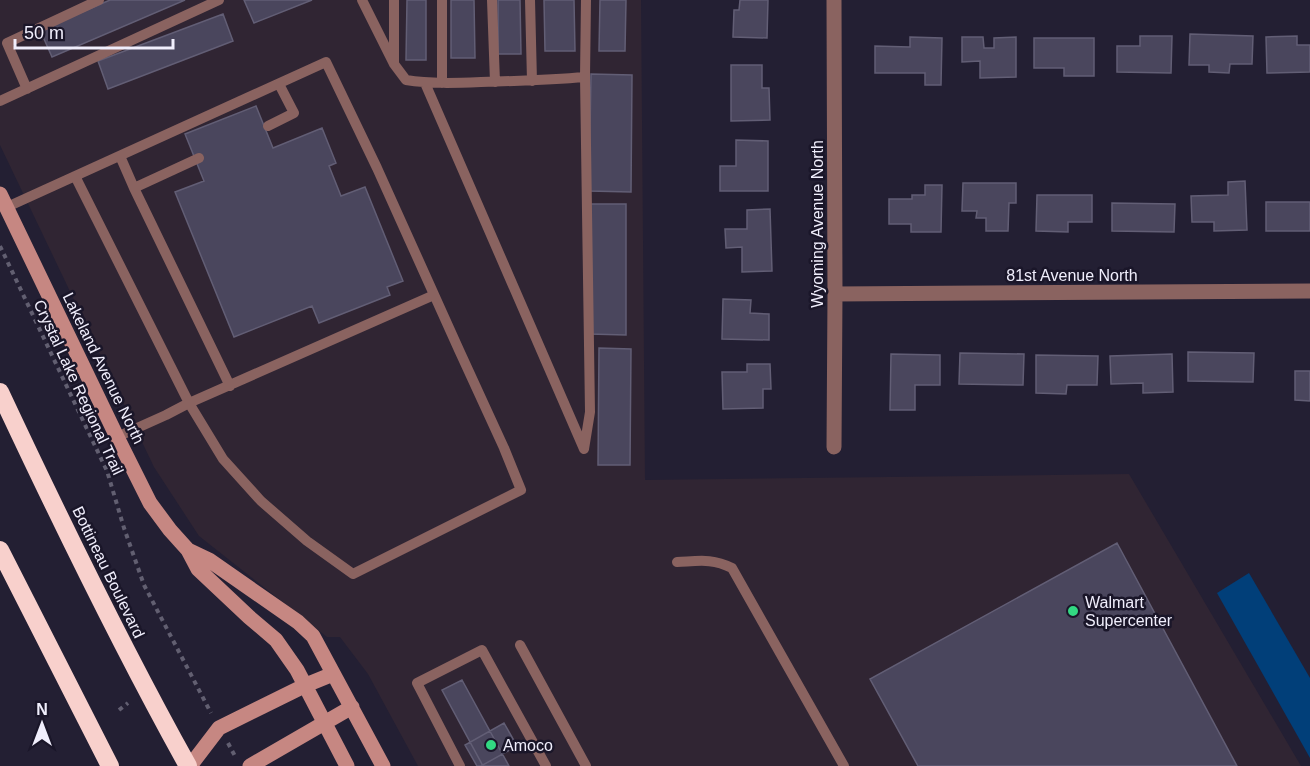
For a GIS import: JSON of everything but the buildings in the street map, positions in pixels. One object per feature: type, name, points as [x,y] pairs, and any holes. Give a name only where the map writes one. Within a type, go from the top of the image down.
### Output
[{"type":"highway","name":"Bottineau Boulevard","points":[[0,392],[146,689],[189,766]]},
{"type":"highway","points":[[0,550],[110,766]]},
{"type":"street","name":"Wyoming Avenue North","points":[[834,0],[834,447]]},
{"type":"street","name":"Lakeland Avenue North","points":[[3,201],[117,437],[157,514],[188,550],[198,569],[276,640],[306,685],[347,766]]},
{"type":"street","name":"81st Avenue North","points":[[835,294],[1310,291]]},
{"type":"street","name":"Lakeland Avenue North","points":[[188,550],[209,560],[298,622],[313,636],[383,766]]},
{"type":"street","points":[[189,766],[219,728],[333,674]]},
{"type":"street","points":[[250,766],[352,707]]},
{"type":"lane","points":[[27,88],[7,43],[99,0]]},
{"type":"lane","points":[[0,101],[219,0]]},
{"type":"lane","points":[[362,0],[394,64],[406,80],[442,83],[585,77]]},
{"type":"lane","points":[[394,0],[394,64]]},
{"type":"lane","points":[[442,0],[442,83]]},
{"type":"lane","points":[[492,0],[495,82]]},
{"type":"lane","points":[[531,0],[532,81]]},
{"type":"lane","points":[[425,83],[584,449],[590,412],[585,0]]},
{"type":"lane","points":[[3,201],[75,176],[326,62],[382,177],[521,490],[353,573],[307,541],[261,501],[223,459],[189,404],[75,176]]},
{"type":"lane","points":[[268,126],[294,113],[279,84]]},
{"type":"lane","points":[[120,156],[230,386]]},
{"type":"lane","points":[[134,188],[199,158]]},
{"type":"lane","points":[[117,437],[434,295]]},
{"type":"lane","points":[[677,562],[705,560],[719,562],[732,568],[844,766]]},
{"type":"lane","points":[[520,645],[586,766]]},
{"type":"lane","points":[[460,766],[417,684],[482,650],[546,766]]},
{"type":"path","name":"Crystal Lake Regional Trail","points":[[0,246],[107,471],[144,585],[241,766]]},
{"type":"path","points":[[119,710],[128,703]]},
{"type":"shaded area","points":[[0,0],[641,0],[645,480],[1129,474],[1301,766],[418,766],[368,674],[340,637],[327,637],[199,536],[154,467],[0,145]]},
{"type":"water","points":[[1249,573],[1310,678],[1310,758],[1217,593]]},
{"type":"place","name":"Walmart Supercenter","points":[[1073,611]]},
{"type":"place","name":"Amoco","points":[[491,745]]}]
